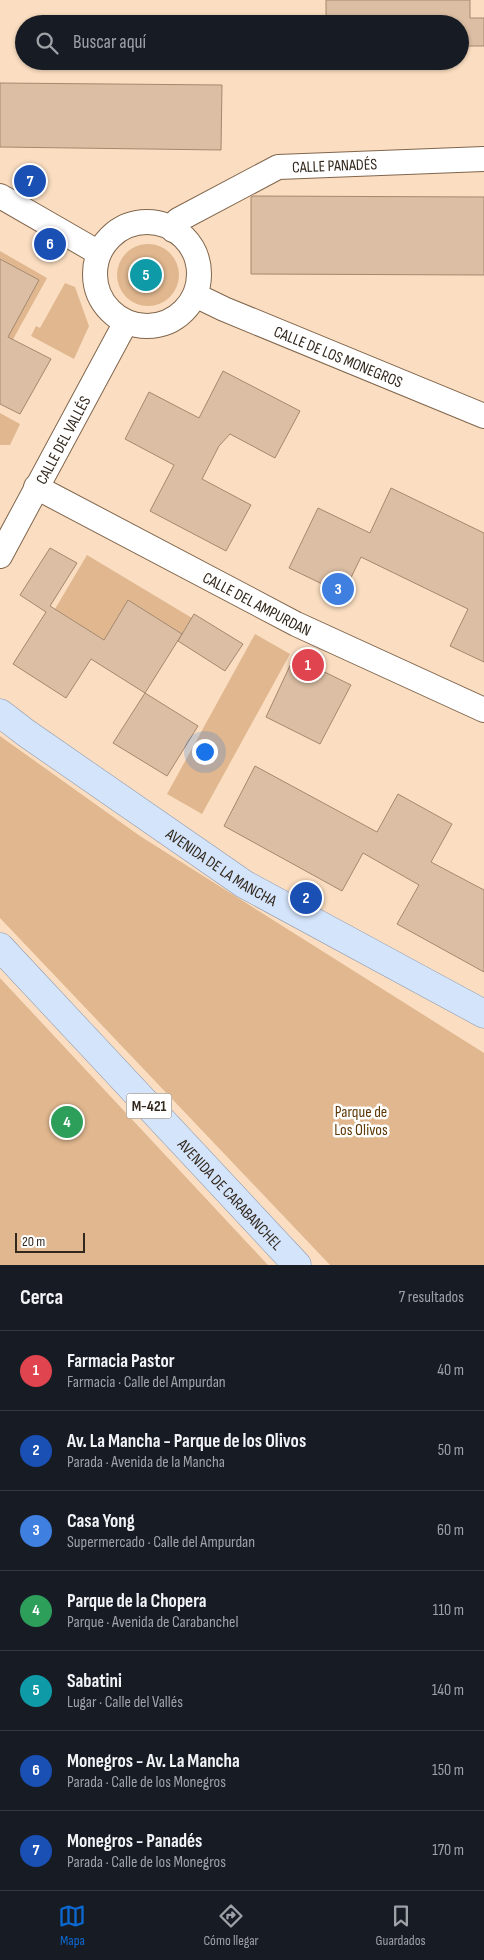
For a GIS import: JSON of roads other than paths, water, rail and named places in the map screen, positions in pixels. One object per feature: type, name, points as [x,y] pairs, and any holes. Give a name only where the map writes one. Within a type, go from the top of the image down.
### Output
[{"type":"main road","name":"AVENIDA DE LA MANCHA","points":[[0,712],[26,734],[244,884],[484,1014]]},
{"type":"main road","name":"AVENIDA DE CARABANCHEL","points":[[0,947],[297,1265]]},
{"type":"street","name":"CALLE PANADÉS","points":[[173,230],[178,220],[278,167],[484,159]]},
{"type":"street","points":[[0,196],[99,254]]},
{"type":"street","points":[[139,222],[157,223],[173,230],[187,242],[196,258],[199,277],[194,295],[183,312],[166,323],[146,326],[126,322],[112,314],[102,301],[96,286],[95,270],[99,254],[108,239],[122,228],[139,222]]},
{"type":"street","name":"CALLE DE LOS MONEGROS","points":[[194,295],[224,310],[484,416]]},
{"type":"street","name":"CALLE DEL VALLÉS","points":[[0,556],[126,322]]},
{"type":"street","name":"CALLE DEL AMPURDAN","points":[[36,487],[296,624],[484,710]]},
{"type":"place","name":"Monegros - Panadés","points":[[30,181]]},
{"type":"place","name":"Monegros - Av. La Mancha","points":[[50,244]]},
{"type":"place","name":"Sabatini","points":[[146,275]]},
{"type":"place","name":"Casa Yong","points":[[338,589]]},
{"type":"place","name":"Farmacia Pastor","points":[[308,665]]},
{"type":"place","name":"Av. La Mancha - Parque de los Olivos","points":[[306,898]]},
{"type":"place","name":"Parque de la Chopera","points":[[67,1122]]},
{"type":"park label","name":"Parque de Los Olivos","points":[[361,1120]]}]
